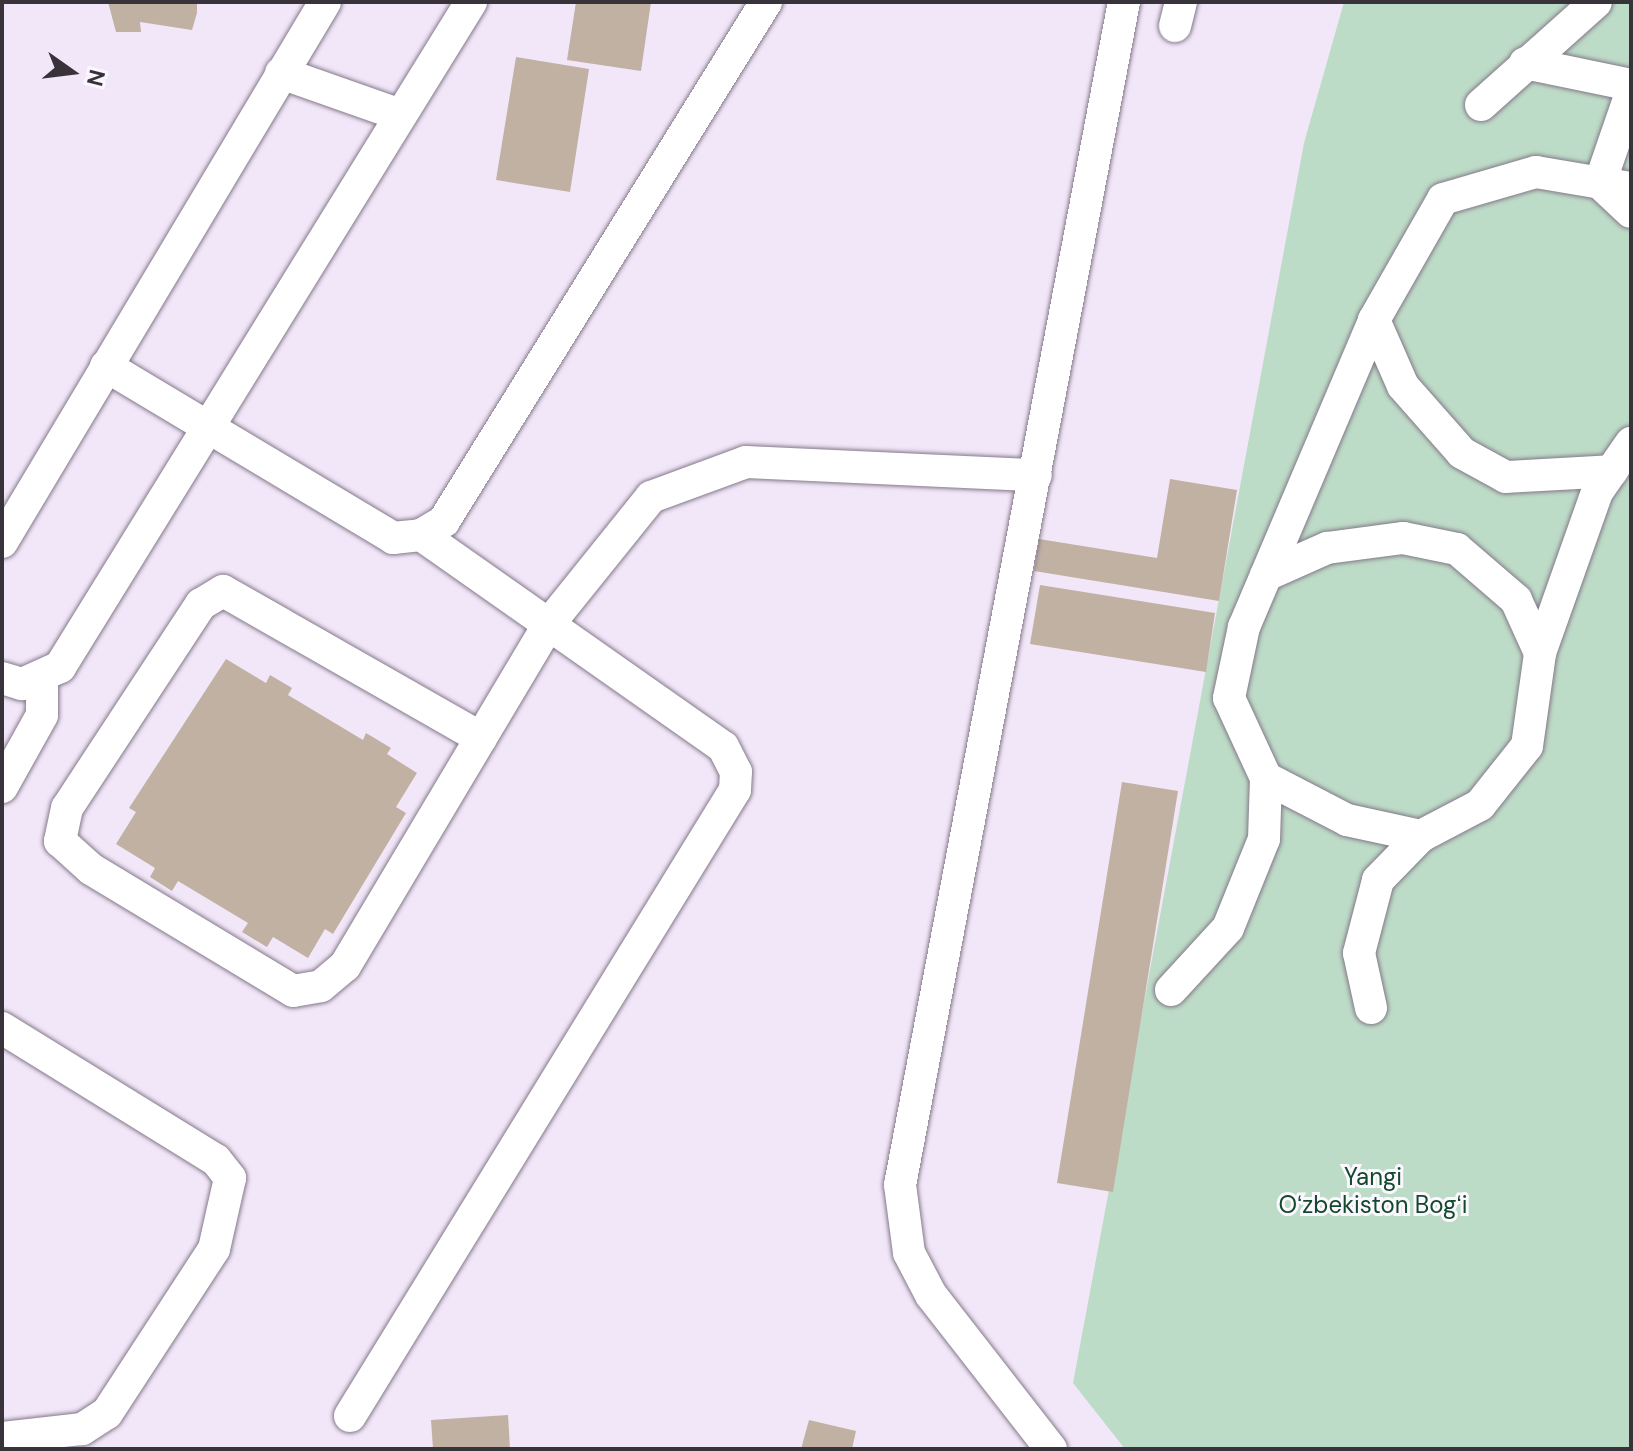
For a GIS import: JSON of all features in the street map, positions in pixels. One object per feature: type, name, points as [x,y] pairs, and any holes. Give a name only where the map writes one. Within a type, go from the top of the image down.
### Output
[{"type":"street","points":[[2,542],[325,2]]},
{"type":"street","points":[[2,678],[42,679],[60,667],[204,425],[471,2]]},
{"type":"street","points":[[106,366],[393,538],[421,535],[444,521],[766,2]]},
{"type":"street","points":[[1051,1449],[931,1295],[909,1253],[900,1185],[1124,2]]},
{"type":"street","points":[[1481,105],[1596,2]]},
{"type":"street","points":[[1525,63],[1631,85]]},
{"type":"street","points":[[281,73],[400,115]]},
{"type":"street","points":[[1631,93],[1616,186],[1631,212]]},
{"type":"street","points":[[1171,990],[1228,928],[1264,839],[1266,778],[1229,698],[1244,627],[1374,320],[1443,199],[1536,172],[1616,186]]},
{"type":"street","points":[[1374,320],[1403,386],[1462,453],[1506,477],[1612,471]]},
{"type":"street","points":[[1371,1008],[1359,953],[1378,880],[1421,836],[1480,805],[1527,746],[1540,653],[1597,492],[1631,443]]},
{"type":"street","points":[[481,738],[223,591],[201,604],[67,808],[60,841],[91,869],[293,991],[321,986],[345,966],[481,738],[549,624],[651,497],[685,479],[746,462],[1036,475]]},
{"type":"street","points":[[350,1416],[735,790],[736,772],[723,747],[421,535]]},
{"type":"street","points":[[1266,575],[1327,548],[1403,538],[1457,549],[1516,600],[1540,653]]},
{"type":"street","points":[[2,787],[42,715],[42,679]]},
{"type":"street","points":[[1266,778],[1347,820],[1421,836]]},
{"type":"street","points":[[2,1028],[216,1160],[230,1178],[214,1249],[107,1413],[48,1437],[2,1438]]},
{"type":"green space","name":"Yangi Oʻzbekiston Bogʻi","points":[[1344,2],[1631,2],[1631,1449],[1125,1449],[1073,1383],[1304,143]]},
{"type":"building","points":[[108,2],[197,2],[197,13],[192,30],[140,22],[141,32],[116,32]]},
{"type":"building","points":[[576,2],[651,2],[641,71],[567,60]]},
{"type":"building","points":[[516,57],[589,69],[570,192],[496,180]]},
{"type":"building","points":[[1170,479],[1237,490],[1219,601],[1034,571],[1039,539],[1157,558]]},
{"type":"building","points":[[1040,585],[1215,613],[1206,672],[1030,644]]},
{"type":"building","points":[[226,659],[266,683],[270,675],[292,688],[288,695],[363,740],[366,733],[391,748],[387,754],[417,773],[396,807],[406,813],[333,934],[325,929],[308,958],[273,937],[267,947],[242,932],[248,923],[178,881],[172,891],[150,877],[155,868],[116,844],[136,812],[129,808]]},
{"type":"building","points":[[1122,782],[1178,791],[1113,1192],[1057,1183]]},
{"type":"building","points":[[508,1415],[510,1449],[433,1449],[431,1420]]},
{"type":"building","points":[[809,1420],[856,1431],[852,1449],[801,1449]]}]
